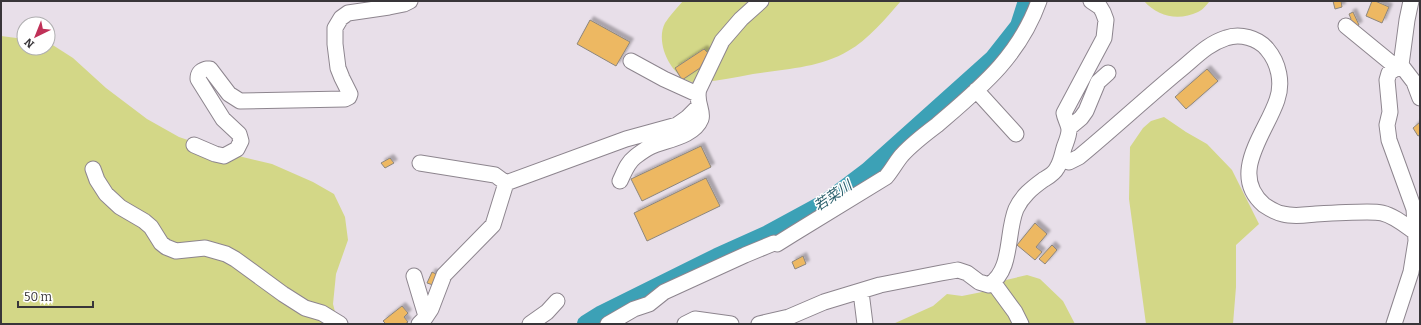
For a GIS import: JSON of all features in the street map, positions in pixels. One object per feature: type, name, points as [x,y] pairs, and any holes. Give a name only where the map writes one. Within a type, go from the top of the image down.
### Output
[{"type":"street","points":[[194,145],[215,154],[224,156],[237,149],[241,141],[239,134],[223,119],[198,79],[198,75],[201,71],[206,68],[210,69],[229,94],[240,101],[345,99],[350,94],[338,68],[335,44],[335,28],[341,18],[344,7],[389,7],[404,4],[410,1]]},
{"type":"street","points":[[620,181],[634,157],[650,147],[678,138],[692,129],[701,120],[702,114],[698,100],[699,89],[722,41],[741,19],[761,1]]},
{"type":"street","points":[[608,324],[649,304],[664,292],[745,255],[784,241],[886,177],[902,154],[998,69],[1018,44],[1039,1]]},
{"type":"street","points":[[1069,128],[1064,113],[1104,38],[1106,20],[1100,7],[1091,1]]},
{"type":"street","points":[[1394,324],[1411,272],[1416,233],[1414,208],[1388,140],[1387,125],[1390,112],[1387,80],[1389,73],[1398,66],[1411,1]]},
{"type":"street","points":[[1346,26],[1398,66],[1414,82],[1420,98]]},
{"type":"street","points":[[1061,160],[1069,162],[1079,157],[1155,90],[1210,46],[1227,37],[1249,37],[1267,48],[1279,72],[1280,85],[1277,101],[1258,139],[1249,165],[1249,179],[1253,190],[1263,204],[1272,210],[1294,215],[1381,212],[1389,215],[1416,233]]},
{"type":"street","points":[[631,61],[698,100]]},
{"type":"street","points":[[759,324],[788,317],[824,302],[880,285],[958,270],[967,273],[979,282],[989,285],[997,280],[1004,266],[1013,218],[1019,202],[1030,190],[1052,174],[1057,168],[1061,160],[1069,128],[1081,118],[1086,111],[1098,82],[1108,73]]},
{"type":"street","points":[[976,90],[1016,134]]},
{"type":"street","points":[[506,183],[626,139],[677,125],[687,118],[698,100]]},
{"type":"street","points":[[420,163],[495,176],[506,183]]},
{"type":"street","points":[[93,169],[97,180],[106,194],[120,207],[144,221],[151,227],[161,243],[166,247],[176,251],[205,248],[226,254],[235,258],[283,294],[305,308],[322,313],[340,324]]},
{"type":"street","points":[[422,320],[431,309],[444,275],[493,225],[506,183]]},
{"type":"street","points":[[414,276],[422,320]]},
{"type":"street","points":[[993,282],[1015,312],[1021,324]]},
{"type":"street","points":[[861,292],[865,324]]},
{"type":"street","points":[[530,324],[547,312],[557,301]]},
{"type":"street","points":[[685,324],[695,319],[731,324]]},
{"type":"green space","points":[[683,1],[901,1],[863,41],[837,57],[802,67],[715,81],[692,82],[682,77],[670,65],[663,48],[662,39],[662,31],[665,23]]},
{"type":"green space","points":[[1144,1],[1210,1],[1198,12],[1191,15],[1176,17],[1156,11]]},
{"type":"green space","points":[[1,36],[16,38],[16,56],[56,56],[56,47],[73,58],[106,88],[147,119],[179,137],[226,153],[272,164],[313,182],[334,194],[345,217],[348,240],[336,274],[333,304],[338,324],[1,324]]},
{"type":"green space","points":[[1164,117],[1207,144],[1232,170],[1259,224],[1236,245],[1236,287],[1233,324],[1146,324],[1129,199],[1130,147],[1143,128],[1151,121]]},
{"type":"green space","points":[[1027,275],[1040,279],[1063,301],[1075,324],[893,324],[933,306],[947,294],[962,296],[987,291],[1006,280]]},
{"type":"building","points":[[1333,1],[1341,1],[1342,7],[1335,9]]},
{"type":"building","points":[[1372,1],[1389,7],[1382,23],[1366,16]]},
{"type":"building","points":[[1353,12],[1359,25],[1355,27],[1348,21],[1351,19],[1349,14]]},
{"type":"building","points":[[590,20],[630,42],[616,66],[577,44]]},
{"type":"building","points":[[704,49],[708,53],[700,68],[682,80],[675,68]]},
{"type":"building","points":[[1207,69],[1218,81],[1186,109],[1175,97]]},
{"type":"building","points":[[1420,122],[1420,135],[1418,136],[1413,128]]},
{"type":"building","points":[[701,146],[711,167],[642,201],[631,179]]},
{"type":"building","points":[[390,158],[394,163],[385,168],[381,163]]},
{"type":"building","points":[[706,178],[720,206],[647,241],[634,213]]},
{"type":"building","points":[[1035,223],[1047,234],[1036,247],[1042,252],[1035,260],[1017,245]]},
{"type":"building","points":[[1052,245],[1057,250],[1045,264],[1039,259]]},
{"type":"building","points":[[803,256],[806,264],[795,269],[792,262]]},
{"type":"building","points":[[432,272],[438,275],[433,285],[427,283]]},
{"type":"building","points":[[402,306],[408,313],[404,317],[408,322],[405,324],[386,324],[383,321]]},
{"type":"waterway","name":"若菜川","points":[[586,324],[602,314],[717,257],[768,234],[827,202],[868,171],[993,59],[1019,26],[1027,1]]}]
